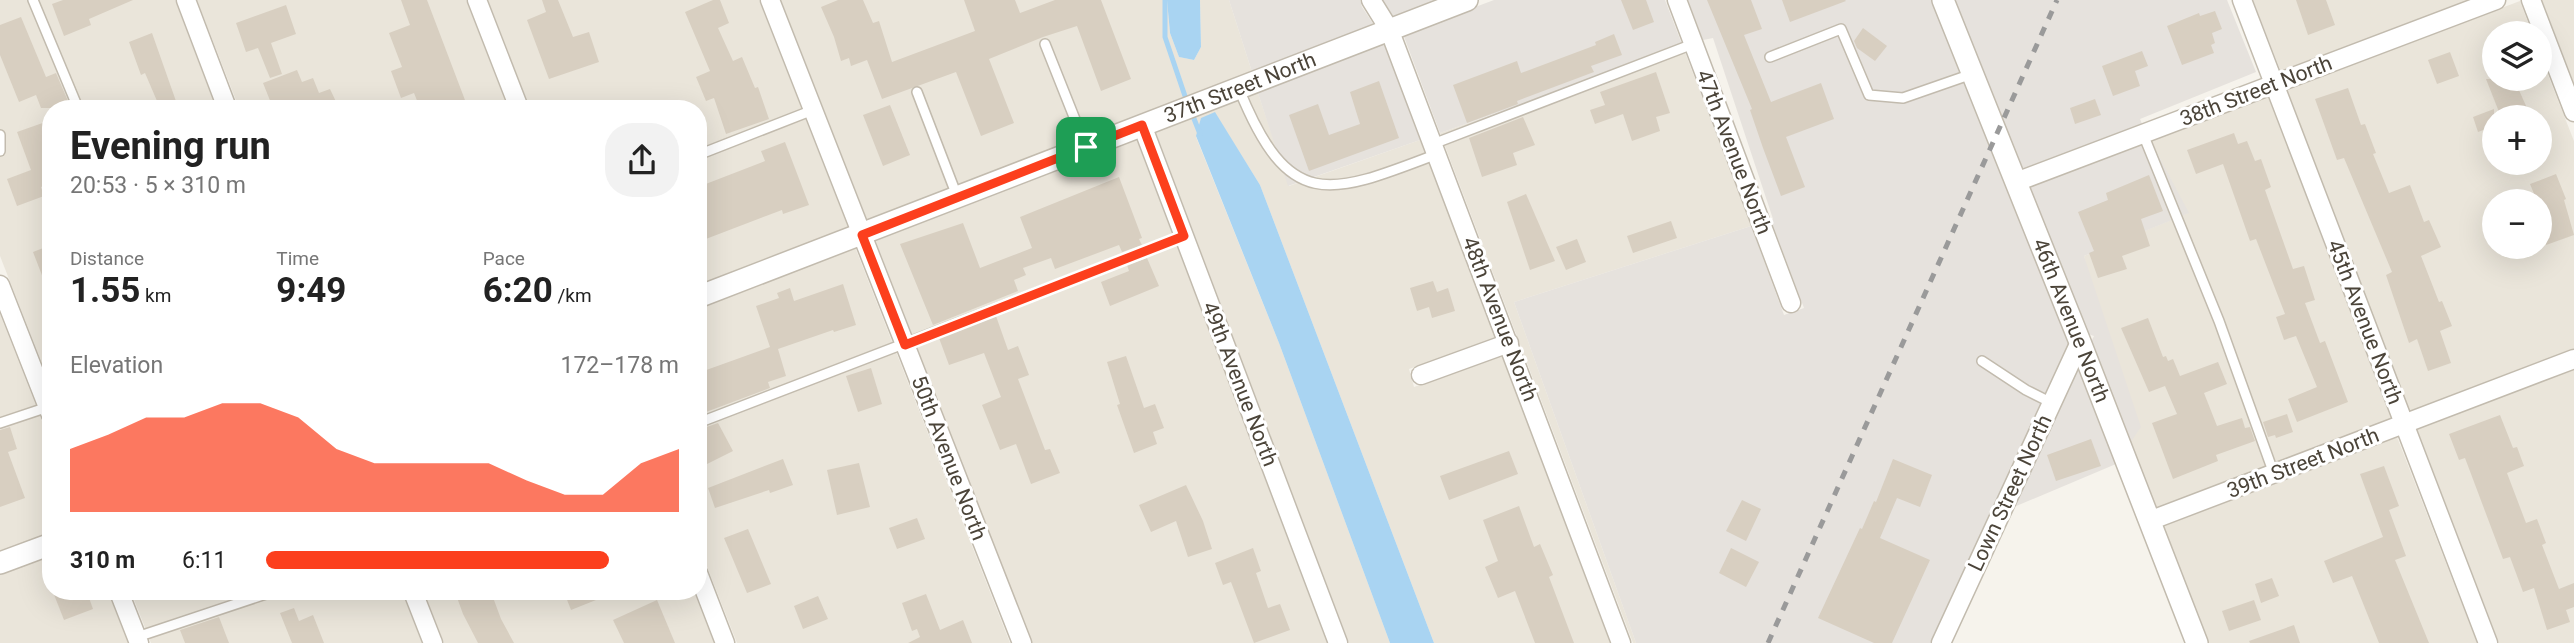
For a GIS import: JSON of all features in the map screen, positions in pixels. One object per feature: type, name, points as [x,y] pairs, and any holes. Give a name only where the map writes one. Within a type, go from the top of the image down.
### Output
[{"type":"street","points":[[186,0],[224,100]]},
{"type":"street","points":[[477,0],[516,100]]},
{"type":"street","name":"50th Avenue North","points":[[770,0],[1022,643]]},
{"type":"street","name":"48th Avenue North","points":[[1371,0],[1390,29],[1622,643]]},
{"type":"street","name":"37th Street North","points":[[707,294],[1467,0]]},
{"type":"street","name":"47th Avenue North","points":[[1677,0],[1791,303]]},
{"type":"street","name":"46th Avenue North","points":[[1943,0],[2197,643]]},
{"type":"street","name":"45th Avenue North","points":[[2242,0],[2488,643]]},
{"type":"street","name":"38th Street North","points":[[2017,182],[2496,0]]},
{"type":"street","points":[[2530,0],[2574,112]]},
{"type":"street","name":"49th Avenue North","points":[[1150,122],[1184,236],[1338,643]]},
{"type":"street","points":[[0,285],[42,393]]},
{"type":"street","name":"Lown Street North","points":[[1941,643],[2080,342]]},
{"type":"street","points":[[1421,375],[1509,343]]},
{"type":"street","name":"39th Street North","points":[[2149,522],[2574,359]]},
{"type":"street","points":[[0,563],[42,547]]},
{"type":"street","points":[[707,596],[726,643]]},
{"type":"street","points":[[122,600],[138,640]]},
{"type":"street","points":[[416,600],[433,643]]},
{"type":"lane","points":[[33,0],[75,100]]},
{"type":"lane","points":[[1770,57],[1841,29],[1869,94],[1903,98],[1972,74]]},
{"type":"lane","points":[[1045,44],[1086,147]]},
{"type":"lane","points":[[1229,91],[1266,147],[1289,172],[1305,181],[1345,185],[1371,179],[1435,149],[1693,44]]},
{"type":"lane","points":[[917,92],[957,197]]},
{"type":"lane","points":[[707,151],[813,110]]},
{"type":"lane","points":[[2143,134],[2219,321],[2274,474]]},
{"type":"lane","points":[[0,135],[0,151]]},
{"type":"lane","points":[[707,420],[1184,236]]},
{"type":"lane","points":[[1982,360],[2026,390],[2052,403]]},
{"type":"lane","points":[[0,423],[42,413]]},
{"type":"lane","points":[[138,640],[250,600]]},
{"type":"shaded area","points":[[0,0],[175,0],[213,100],[42,100],[42,363],[0,256]]},
{"type":"shaded area","points":[[197,0],[466,0],[505,100],[236,100]]},
{"type":"shaded area","points":[[488,0],[759,0],[849,230],[707,284],[707,100],[527,100]]},
{"type":"shaded area","points":[[781,0],[1167,0],[1170,33],[1179,57],[1194,60],[1201,47],[1200,0],[1229,0],[1252,72],[868,222]]},
{"type":"shaded area","points":[[1229,0],[1360,0],[1374,25],[1252,72]]},
{"type":"shaded area","points":[[1382,0],[1440,0],[1394,17]]},
{"type":"shaded area","points":[[1494,0],[1665,0],[1683,47],[1440,133],[1403,34]]},
{"type":"shaded area","points":[[1688,0],[1932,0],[2069,343],[1930,643],[1636,643],[1514,302],[1751,226],[1784,315],[1804,308],[1771,220],[1773,219],[1713,38],[1703,40]]},
{"type":"shaded area","points":[[1954,0],[2227,0],[2256,72],[2140,119],[2142,124],[2023,170]]},
{"type":"shaded area","points":[[2253,0],[2470,0],[2281,72]]},
{"type":"shaded area","points":[[2542,0],[2574,0],[2574,83],[2552,21]]},
{"type":"shaded area","points":[[2520,1],[2528,21],[2482,21],[2482,91],[2552,91],[2552,85],[2574,141],[2574,349],[2410,412],[2287,89]]},
{"type":"shaded area","points":[[1383,41],[1420,140],[1288,186],[1257,90]]},
{"type":"shaded area","points":[[1683,47],[1751,226],[1514,302],[1636,643],[1633,643],[1440,133]]},
{"type":"shaded area","points":[[1257,90],[1289,186],[1420,140],[1496,338],[1409,369],[1414,387],[1502,356],[1610,643],[1434,643],[1260,185],[1215,113],[1196,137],[1279,343],[1390,643],[1349,643],[1155,130]]},
{"type":"shaded area","points":[[2268,96],[2391,419],[2156,509],[2130,443],[2084,256],[2188,213],[2151,141]]},
{"type":"shaded area","points":[[1136,138],[1327,643],[1032,643],[875,239]]},
{"type":"shaded area","points":[[2151,141],[2189,213],[2084,256],[2141,427],[2130,443],[2091,342],[2094,336],[2088,334],[2030,187]]},
{"type":"shaded area","points":[[855,247],[1010,643],[737,643],[707,567],[707,304]]},
{"type":"shaded area","points":[[0,314],[42,421],[42,537],[0,553]]},
{"type":"shaded area","points":[[2079,368],[2116,464],[2014,507]]},
{"type":"shaded area","points":[[2574,369],[2574,643],[2499,643],[2417,429]]},
{"type":"shaded area","points":[[2397,437],[2477,643],[2208,643],[2162,526]]},
{"type":"shaded area","points":[[42,557],[42,600],[111,600],[128,643],[0,643],[0,573]]},
{"type":"shaded area","points":[[134,600],[405,600],[422,643],[151,643]]},
{"type":"shaded area","points":[[427,600],[697,600],[714,643],[444,643]]},
{"type":"water","points":[[1167,0],[1200,0],[1201,47],[1194,60],[1179,57],[1170,33]]},
{"type":"water","points":[[1215,112],[1260,185],[1434,643],[1390,643],[1279,343],[1196,136],[1201,118]]},
{"type":"building","points":[[63,0],[133,0],[89,19],[91,25],[64,36],[52,4]]},
{"type":"building","points":[[401,0],[427,0],[465,100],[417,100],[414,93],[401,98],[391,71],[402,67],[389,33],[410,25]]},
{"type":"building","points":[[542,0],[558,0],[573,37],[589,32],[599,62],[549,79],[527,20],[546,12]]},
{"type":"building","points":[[713,0],[720,0],[729,23],[718,28],[733,61],[742,57],[755,88],[758,87],[769,119],[726,134],[714,98],[706,100],[696,77],[710,71],[685,12]]},
{"type":"building","points":[[838,0],[863,0],[873,23],[879,21],[892,62],[975,31],[964,0],[1015,0],[1020,13],[1055,0],[1101,0],[1131,79],[1101,91],[1077,26],[1043,37],[989,59],[1014,123],[981,136],[956,72],[882,99],[867,60],[851,66],[849,58],[841,61],[821,7]]},
{"type":"building","points":[[1621,0],[1646,0],[1654,22],[1633,30]]},
{"type":"building","points":[[1707,0],[1751,0],[1762,29],[1744,35],[1771,102],[1821,83],[1834,119],[1786,137],[1805,187],[1781,196],[1750,110],[1752,109]]},
{"type":"building","points":[[1782,0],[1845,0],[1846,1],[1790,22]]},
{"type":"building","points":[[2296,0],[2326,0],[2335,25],[2308,35]]},
{"type":"building","points":[[286,5],[296,34],[271,43],[282,74],[270,78],[258,48],[246,52],[236,23]]},
{"type":"building","points":[[2215,11],[2222,29],[2212,33],[2215,43],[2211,45],[2214,53],[2182,65],[2167,26],[2199,13],[2200,16]]},
{"type":"building","points":[[21,17],[46,77],[56,73],[68,100],[42,100],[42,108],[36,95],[19,102],[0,55],[0,25]]},
{"type":"building","points":[[1863,28],[1887,46],[1875,61],[1857,48],[1854,41]]},
{"type":"building","points":[[152,33],[176,100],[157,100],[145,73],[141,75],[129,42]]},
{"type":"building","points":[[1614,34],[1622,55],[1591,66],[1594,72],[1467,123],[1453,85],[1517,61],[1521,73],[1596,45],[1595,42]]},
{"type":"building","points":[[2142,51],[2148,66],[2135,71],[2140,86],[2113,96],[2102,66]]},
{"type":"building","points":[[2450,52],[2459,76],[2437,84],[2428,60]]},
{"type":"building","points":[[297,70],[302,82],[313,78],[319,93],[330,89],[335,100],[270,100],[263,83]]},
{"type":"building","points":[[1656,72],[1670,113],[1656,117],[1660,131],[1632,141],[1623,114],[1595,124],[1590,110],[1605,105],[1600,92]]},
{"type":"building","points":[[1379,81],[1399,138],[1309,171],[1289,115],[1318,104],[1329,135],[1360,124],[1350,92]]},
{"type":"building","points":[[2348,88],[2361,125],[2365,124],[2376,153],[2373,154],[2389,193],[2410,185],[2424,222],[2429,220],[2441,247],[2421,256],[2439,302],[2442,301],[2452,326],[2440,331],[2451,363],[2428,371],[2417,339],[2409,343],[2386,275],[2392,272],[2344,158],[2337,160],[2315,99]]},
{"type":"building","points":[[2491,91],[2519,91],[2526,105],[2496,105]]},
{"type":"building","points":[[2095,99],[2101,115],[2075,124],[2070,108]]},
{"type":"building","points":[[890,105],[910,155],[883,166],[863,115]]},
{"type":"building","points":[[2482,114],[2482,130],[2478,132],[2473,117]]},
{"type":"building","points":[[1523,117],[1535,145],[1513,153],[1517,165],[1482,177],[1469,138]]},
{"type":"building","points":[[42,123],[42,197],[17,206],[7,179],[31,170],[17,132]]},
{"type":"building","points":[[2234,133],[2238,144],[2247,141],[2255,161],[2261,159],[2271,187],[2265,190],[2293,269],[2304,266],[2315,300],[2305,303],[2320,343],[2325,341],[2348,402],[2297,422],[2288,399],[2317,387],[2296,336],[2284,340],[2276,317],[2285,314],[2256,239],[2250,241],[2223,164],[2196,174],[2187,150]]},
{"type":"building","points":[[785,142],[809,205],[783,214],[782,210],[707,239],[707,184],[765,161],[761,151]]},
{"type":"building","points":[[2556,174],[2566,199],[2564,200],[2574,235],[2552,243],[2552,189],[2532,189],[2530,184]]},
{"type":"building","points":[[2149,175],[2163,211],[2141,219],[2150,246],[2122,256],[2127,269],[2098,278],[2089,253],[2094,251],[2078,212],[2108,200],[2106,193]]},
{"type":"building","points":[[1119,177],[1142,238],[1139,239],[1142,245],[1122,252],[1119,245],[1055,269],[1051,258],[1023,268],[1026,275],[1014,280],[1018,291],[933,325],[900,244],[963,223],[980,268],[1032,248],[1020,217]]},
{"type":"building","points":[[1526,194],[1555,261],[1530,270],[1507,202]]},
{"type":"building","points":[[1671,221],[1677,238],[1633,253],[1627,236]]},
{"type":"building","points":[[1577,239],[1586,262],[1566,270],[1556,247]]},
{"type":"building","points":[[42,248],[42,275],[33,252]]},
{"type":"building","points":[[1147,258],[1159,286],[1110,306],[1101,282],[1129,271],[1127,265]]},
{"type":"building","points":[[1433,281],[1437,292],[1448,288],[1455,311],[1432,318],[1429,307],[1417,311],[1410,288]]},
{"type":"building","points":[[843,284],[856,325],[778,349],[786,376],[768,382],[770,388],[707,412],[707,370],[770,347],[756,306],[779,298],[777,293],[790,288],[794,301]]},
{"type":"building","points":[[996,316],[1008,350],[1018,346],[1029,375],[1018,379],[1045,450],[1050,449],[1060,473],[1031,484],[1016,444],[1000,450],[982,405],[1001,397],[984,353],[949,365],[939,338]]},
{"type":"building","points":[[2148,318],[2163,357],[2166,356],[2168,361],[2173,359],[2180,376],[2218,362],[2227,384],[2204,393],[2217,426],[2242,418],[2245,428],[2250,427],[2255,441],[2216,455],[2218,461],[2173,479],[2152,423],[2177,414],[2165,386],[2149,392],[2121,328]]},
{"type":"building","points":[[1126,356],[1144,408],[1155,404],[1164,428],[1153,432],[1157,444],[1134,453],[1117,405],[1120,404],[1107,362]]},
{"type":"building","points":[[871,368],[882,404],[858,412],[846,376]]},
{"type":"building","points":[[2287,414],[2293,432],[2276,438],[2275,435],[2268,437],[2263,422]]},
{"type":"building","points":[[2500,415],[2513,448],[2517,447],[2524,466],[2507,473],[2526,523],[2537,519],[2546,543],[2542,545],[2559,589],[2574,583],[2574,607],[2566,610],[2570,622],[2547,630],[2534,588],[2523,592],[2510,557],[2503,559],[2465,458],[2459,460],[2449,434]]},
{"type":"building","points":[[718,423],[733,451],[707,464],[707,427]]},
{"type":"building","points":[[10,427],[17,449],[8,452],[25,498],[0,507],[0,430]]},
{"type":"building","points":[[2091,439],[2101,466],[2056,481],[2047,455]]},
{"type":"building","points":[[1509,451],[1518,474],[1449,500],[1440,476]]},
{"type":"building","points":[[783,459],[793,485],[715,508],[708,488]]},
{"type":"building","points":[[1893,459],[1932,475],[1920,507],[1897,498],[1880,538],[1930,560],[1892,643],[1874,643],[1818,618],[1860,528],[1862,529],[1874,501],[1876,502]]},
{"type":"building","points":[[859,463],[870,507],[837,515],[827,470]]},
{"type":"building","points":[[2384,466],[2399,506],[2389,510],[2406,556],[2395,560],[2429,643],[2379,643],[2352,576],[2333,583],[2324,561],[2383,537],[2360,474]]},
{"type":"building","points":[[1186,485],[1203,521],[1212,549],[1188,557],[1176,521],[1151,532],[1139,505]]},
{"type":"building","points":[[1742,500],[1761,509],[1746,541],[1726,531]]},
{"type":"building","points":[[1519,506],[1534,547],[1540,544],[1553,575],[1549,577],[1574,643],[1535,643],[1515,591],[1498,598],[1485,567],[1498,561],[1483,520]]},
{"type":"building","points":[[917,518],[925,539],[897,549],[889,528]]},
{"type":"building","points":[[748,529],[771,584],[747,593],[724,538]]},
{"type":"building","points":[[1253,548],[1261,571],[1256,573],[1268,608],[1280,604],[1290,630],[1254,643],[1231,582],[1223,585],[1215,563]]},
{"type":"building","points":[[1731,548],[1759,562],[1746,587],[1719,573]]},
{"type":"building","points":[[2272,578],[2279,596],[2261,603],[2255,584]]},
{"type":"building","points":[[926,594],[940,630],[963,620],[972,643],[908,643],[920,637],[917,629],[912,631],[902,603]]},
{"type":"building","points":[[818,596],[828,619],[803,629],[794,606]]},
{"type":"building","points":[[56,600],[90,600],[93,609],[64,620]]},
{"type":"building","points":[[458,600],[494,600],[514,643],[478,643]]},
{"type":"building","points":[[567,600],[596,600],[571,610]]},
{"type":"building","points":[[657,600],[675,643],[624,643],[613,620]]},
{"type":"building","points":[[2254,600],[2261,620],[2229,631],[2222,611]]},
{"type":"building","points":[[294,608],[299,621],[313,615],[324,643],[292,643],[280,613]]},
{"type":"building","points":[[219,617],[229,643],[185,643],[180,630]]},
{"type":"building","points":[[2294,625],[2300,643],[2249,641]]},
{"type":"waterway","points":[[1165,0],[1165,37],[1187,102]]},
{"type":"waterway","points":[[1191,111],[1200,134]]},
{"type":"railway","points":[[1768,643],[2057,0]]},
{"type":"route","points":[[1142,125],[1184,236],[905,345],[862,235],[1086,147],[1142,125]]}]
